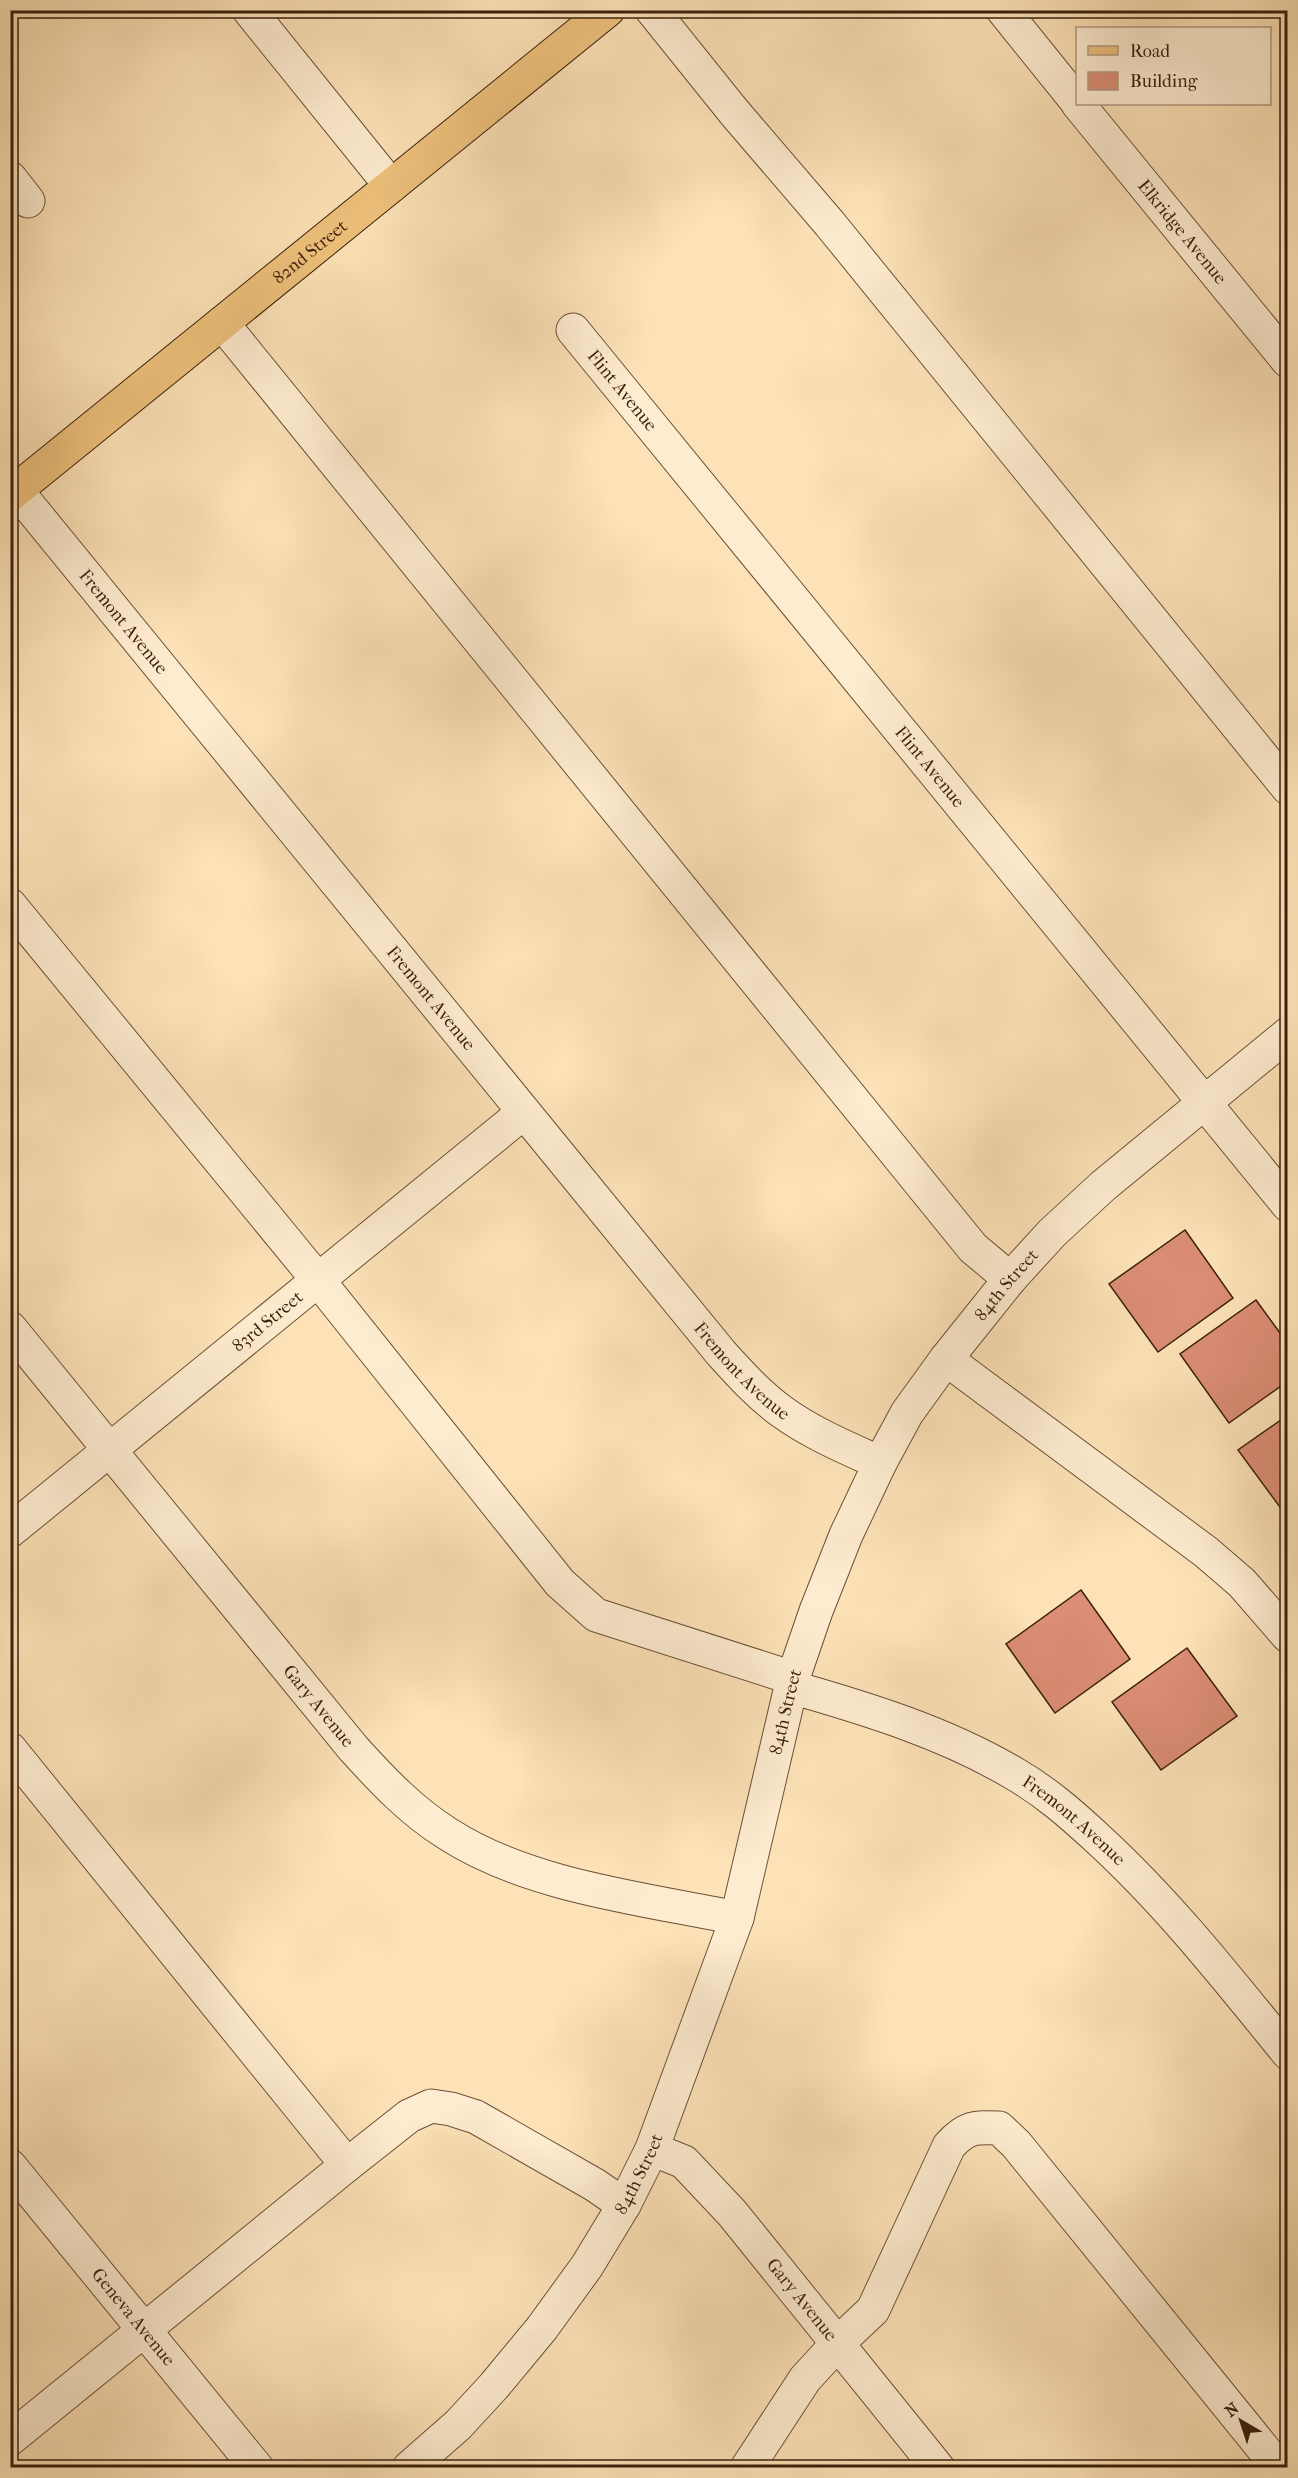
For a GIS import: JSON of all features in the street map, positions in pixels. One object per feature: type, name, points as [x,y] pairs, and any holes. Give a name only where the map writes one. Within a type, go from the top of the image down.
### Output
[{"type":"main road","name":"82nd Street","points":[[13,493],[608,10]]},
{"type":"street","points":[[249,10],[392,186]]},
{"type":"street","points":[[652,10],[1287,788]]},
{"type":"street","name":"Elkridge Avenue","points":[[1003,10],[1076,101]]},
{"type":"street","name":"Elkridge Avenue","points":[[1080,105],[1287,361]]},
{"type":"street","points":[[222,323],[973,1248],[1010,1279]]},
{"type":"street","name":"Flint Avenue","points":[[573,330],[1287,1205]]},
{"type":"street","name":"Fremont Avenue","points":[[13,493],[721,1353],[752,1387],[783,1413],[824,1437],[880,1463]]},
{"type":"street","name":"Fremont Avenue","points":[[10,905],[318,1280],[560,1583],[581,1603],[596,1615],[874,1710],[957,1744],[1015,1773],[1058,1802],[1134,1872],[1218,1966],[1287,2053]]},
{"type":"street","name":"84th Street","points":[[410,2468],[458,2425],[542,2328],[587,2266],[624,2205],[652,2149],[737,1918],[792,1682],[816,1611],[846,1535],[880,1463],[908,1413],[946,1359],[1010,1279],[1052,1233],[1103,1186],[1287,1034]]},
{"type":"street","name":"83rd Street","points":[[10,1531],[523,1113]]},
{"type":"street","name":"Gary Avenue","points":[[10,1328],[353,1748],[397,1796],[448,1835],[505,1862],[567,1883],[737,1918]]},
{"type":"street","points":[[946,1359],[1206,1552],[1242,1583],[1287,1636]]},
{"type":"street","points":[[10,1749],[347,2165]]},
{"type":"street","points":[[10,2439],[347,2165],[410,2116],[431,2106],[451,2109],[476,2117],[595,2185],[624,2205]]},
{"type":"street","points":[[747,2468],[805,2379],[873,2310],[949,2146],[962,2132],[977,2127],[999,2128],[1016,2144],[1279,2468]]},
{"type":"street","name":"Gary Avenue","points":[[652,2149],[684,2162],[732,2213],[938,2468]]},
{"type":"street","name":"Geneva Avenue","points":[[10,2166],[257,2468]]},
{"type":"building","points":[[1185,1230],[1233,1298],[1158,1352],[1109,1284]]},
{"type":"building","points":[[1256,1300],[1288,1344],[1288,1381],[1229,1423],[1180,1354]]},
{"type":"building","points":[[1288,1415],[1288,1518],[1238,1450]]},
{"type":"building","points":[[1081,1590],[1130,1659],[1055,1713],[1006,1644]]},
{"type":"building","points":[[1187,1648],[1237,1716],[1161,1770],[1112,1702]]}]
